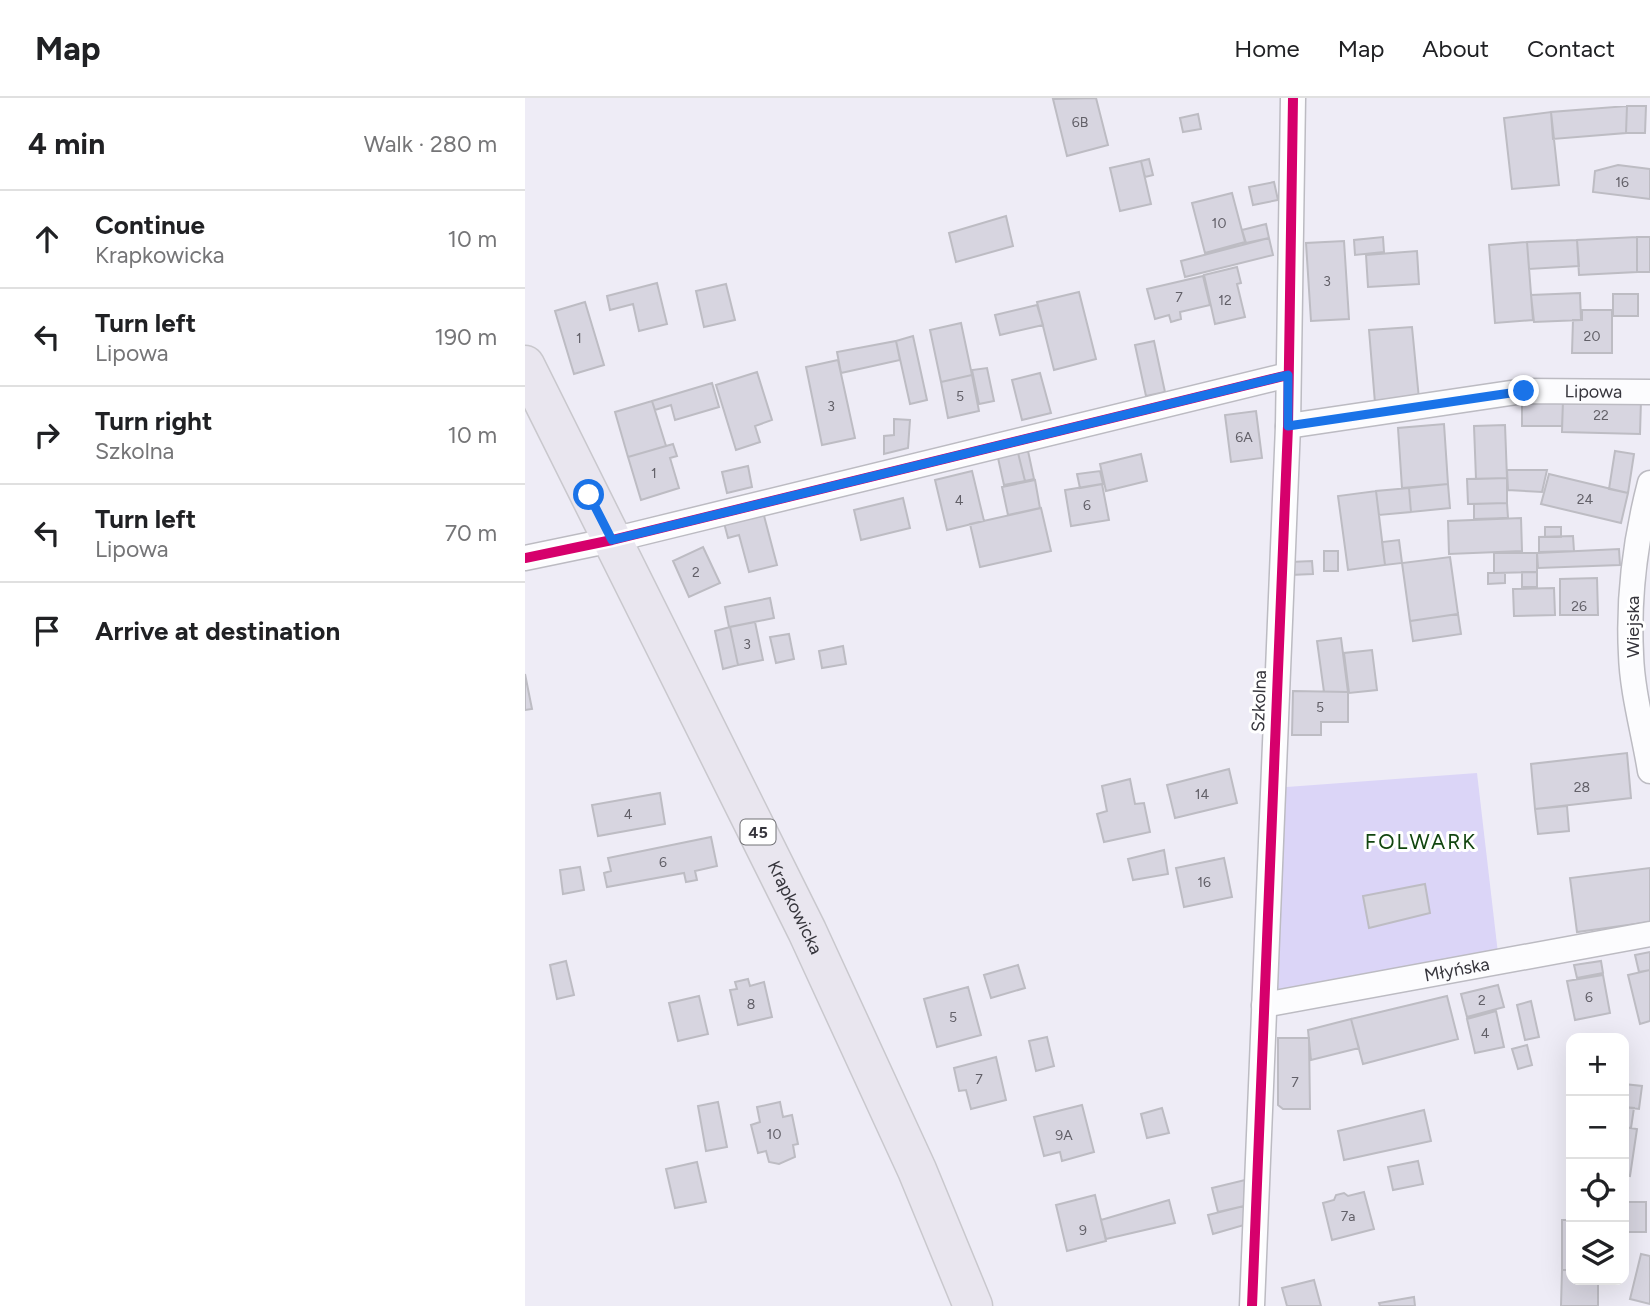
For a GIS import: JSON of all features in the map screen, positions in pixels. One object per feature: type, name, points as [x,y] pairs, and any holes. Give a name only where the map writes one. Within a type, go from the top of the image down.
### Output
[{"type":"main road","name":"Krapkowicka","points":[[525,365],[824,967],[917,1170],[973,1306]]},
{"type":"street","name":"Szkolna","points":[[1252,1306],[1288,426],[1293,241],[1293,98]]},
{"type":"street","points":[[525,558],[612,540],[1288,375]]},
{"type":"street","name":"Lipowa","points":[[1288,426],[1524,391],[1650,392]]},
{"type":"street","name":"Wiejska","points":[[1650,483],[1641,518],[1630,655],[1650,771]]},
{"type":"street","name":"Młyńska","points":[[1264,1005],[1650,934]]},
{"type":"shaded area","points":[[1477,773],[1499,962],[1264,1005],[1273,788]]},
{"type":"building","points":[[1096,98],[1108,145],[1067,156],[1053,99]]},
{"type":"building","points":[[1627,106],[1626,133],[1553,139],[1551,112]]},
{"type":"building","points":[[1627,106],[1646,106],[1645,133],[1626,133]]},
{"type":"building","points":[[1551,112],[1559,185],[1512,189],[1504,118]]},
{"type":"building","points":[[1198,114],[1201,129],[1183,132],[1180,118]]},
{"type":"building","points":[[1149,159],[1153,175],[1145,177],[1141,161]]},
{"type":"building","points":[[1141,161],[1151,204],[1120,211],[1110,168]]},
{"type":"building","points":[[1618,165],[1650,169],[1650,199],[1593,192],[1595,171]]},
{"type":"building","points":[[1274,182],[1278,200],[1253,205],[1249,187]]},
{"type":"building","points":[[1232,193],[1245,242],[1205,253],[1192,203]]},
{"type":"building","points":[[1006,216],[1013,246],[956,262],[949,233]]},
{"type":"building","points":[[1266,224],[1269,238],[1246,243],[1242,230]]},
{"type":"building","points":[[1383,237],[1384,252],[1355,255],[1354,240]]},
{"type":"building","points":[[1637,237],[1650,237],[1650,272],[1637,272]]},
{"type":"building","points":[[1637,237],[1637,272],[1579,275],[1577,240]]},
{"type":"building","points":[[1269,238],[1273,255],[1185,277],[1181,261]]},
{"type":"building","points":[[1577,240],[1579,266],[1529,269],[1527,242]]},
{"type":"building","points":[[1344,241],[1349,319],[1311,321],[1306,243]]},
{"type":"building","points":[[1527,242],[1533,320],[1495,323],[1489,245]]},
{"type":"building","points":[[1417,251],[1419,284],[1368,287],[1366,255]]},
{"type":"building","points":[[1237,267],[1241,283],[1237,284],[1245,317],[1215,324],[1204,275]]},
{"type":"building","points":[[1203,276],[1210,305],[1180,312],[1181,319],[1171,322],[1169,315],[1155,319],[1147,289]]},
{"type":"building","points":[[657,283],[667,324],[639,331],[633,304],[610,310],[607,296]]},
{"type":"building","points":[[726,284],[735,320],[704,327],[696,291]]},
{"type":"building","points":[[1079,292],[1096,359],[1054,370],[1037,302]]},
{"type":"building","points":[[1580,293],[1581,320],[1534,322],[1531,295]]},
{"type":"building","points":[[1613,294],[1638,294],[1638,316],[1613,316]]},
{"type":"building","points":[[585,302],[604,365],[574,374],[555,311]]},
{"type":"building","points":[[1037,305],[1043,325],[1000,335],[995,315]]},
{"type":"building","points":[[1582,310],[1612,310],[1612,353],[1572,353],[1573,320],[1582,320]]},
{"type":"building","points":[[961,323],[972,375],[941,382],[930,330]]},
{"type":"building","points":[[1412,327],[1419,399],[1375,403],[1369,330]]},
{"type":"building","points":[[913,336],[927,400],[910,404],[896,341]]},
{"type":"building","points":[[896,341],[900,360],[841,373],[837,352]]},
{"type":"building","points":[[1154,341],[1165,392],[1146,396],[1135,345]]},
{"type":"building","points":[[838,360],[855,438],[822,445],[806,367]]},
{"type":"building","points":[[987,368],[994,401],[979,404],[972,370]]},
{"type":"building","points":[[757,372],[772,420],[755,426],[760,442],[736,450],[716,385]]},
{"type":"building","points":[[1040,373],[1051,413],[1022,420],[1012,380]]},
{"type":"building","points":[[972,375],[979,411],[948,418],[941,382]]},
{"type":"building","points":[[712,383],[719,407],[675,420],[671,405],[655,410],[652,401]]},
{"type":"building","points":[[1563,399],[1641,400],[1640,434],[1562,432]]},
{"type":"building","points":[[652,401],[666,446],[628,457],[615,412]]},
{"type":"building","points":[[1522,402],[1563,403],[1562,426],[1522,426]]},
{"type":"building","points":[[1256,411],[1262,458],[1231,462],[1225,415]]},
{"type":"building","points":[[894,419],[910,420],[908,448],[884,454],[884,436],[894,435]]},
{"type":"building","points":[[1444,424],[1448,484],[1402,488],[1398,428]]},
{"type":"building","points":[[1505,425],[1507,478],[1476,479],[1474,426]]},
{"type":"building","points":[[673,444],[677,456],[670,458],[679,488],[641,500],[628,457]]},
{"type":"building","points":[[1028,451],[1034,479],[1025,481],[1018,453]]},
{"type":"building","points":[[1615,451],[1634,454],[1628,493],[1609,489]]},
{"type":"building","points":[[1018,453],[1025,481],[1004,485],[998,458]]},
{"type":"building","points":[[1141,454],[1147,481],[1106,491],[1100,464]]},
{"type":"building","points":[[748,466],[752,487],[727,493],[722,472]]},
{"type":"building","points":[[1507,470],[1547,470],[1542,492],[1508,490]]},
{"type":"building","points":[[972,471],[984,521],[947,530],[935,480]]},
{"type":"building","points":[[1100,471],[1103,484],[1080,488],[1077,474]]},
{"type":"building","points":[[1549,474],[1628,493],[1621,523],[1541,504]]},
{"type":"building","points":[[1507,478],[1507,503],[1468,504],[1467,479]]},
{"type":"building","points":[[1035,480],[1040,508],[1008,515],[1002,487]]},
{"type":"building","points":[[1102,484],[1109,520],[1071,526],[1065,490]]},
{"type":"building","points":[[1448,484],[1450,508],[1411,512],[1409,488]]},
{"type":"building","points":[[1409,488],[1411,512],[1379,515],[1376,491]]},
{"type":"building","points":[[1376,491],[1385,565],[1348,570],[1338,496]]},
{"type":"building","points":[[903,498],[910,528],[861,540],[854,510]]},
{"type":"building","points":[[1507,503],[1508,518],[1474,519],[1474,504]]},
{"type":"building","points":[[1041,508],[1051,551],[980,567],[970,524]]},
{"type":"building","points":[[763,512],[777,565],[749,572],[739,535],[728,538],[724,523]]},
{"type":"building","points":[[1521,518],[1522,551],[1449,554],[1448,521]]},
{"type":"building","points":[[1545,527],[1561,527],[1561,537],[1545,537]]},
{"type":"building","points":[[1573,536],[1574,551],[1539,552],[1539,537]]},
{"type":"building","points":[[1399,540],[1402,563],[1385,565],[1382,542]]},
{"type":"building","points":[[703,547],[720,583],[689,597],[673,561]]},
{"type":"building","points":[[1619,549],[1620,565],[1538,568],[1537,553]]},
{"type":"building","points":[[1324,551],[1338,551],[1338,571],[1324,571]]},
{"type":"building","points":[[1494,553],[1537,553],[1537,572],[1494,573]]},
{"type":"building","points":[[1450,557],[1458,614],[1410,621],[1402,563]]},
{"type":"building","points":[[1312,561],[1313,574],[1290,575],[1290,562]]},
{"type":"building","points":[[1522,572],[1537,572],[1537,587],[1522,587]]},
{"type":"building","points":[[1488,573],[1505,573],[1505,583],[1488,584]]},
{"type":"building","points":[[1597,578],[1598,615],[1560,615],[1560,579]]},
{"type":"building","points":[[1554,588],[1555,615],[1514,616],[1513,589]]},
{"type":"building","points":[[770,598],[774,618],[729,627],[725,607]]},
{"type":"building","points":[[1458,614],[1461,634],[1413,641],[1410,621]]},
{"type":"building","points":[[755,622],[763,660],[738,665],[730,627]]},
{"type":"building","points":[[730,627],[738,665],[723,669],[715,631]]},
{"type":"building","points":[[789,634],[794,659],[776,663],[770,637]]},
{"type":"building","points":[[1341,638],[1348,692],[1324,692],[1317,641]]},
{"type":"building","points":[[843,646],[846,664],[822,668],[819,651]]},
{"type":"building","points":[[1372,650],[1377,690],[1349,693],[1344,653]]},
{"type":"building","points":[[525,674],[532,709],[525,710]]},
{"type":"building","points":[[1293,691],[1348,692],[1348,722],[1321,722],[1321,735],[1292,735]]},
{"type":"building","points":[[1627,753],[1631,798],[1535,809],[1531,764]]},
{"type":"building","points":[[1229,769],[1237,803],[1175,818],[1167,785]]},
{"type":"building","points":[[1130,779],[1135,804],[1144,803],[1150,832],[1104,842],[1097,814],[1107,811],[1102,786]]},
{"type":"building","points":[[660,793],[665,824],[598,836],[592,805]]},
{"type":"building","points":[[1567,806],[1569,831],[1538,834],[1535,809]]},
{"type":"building","points":[[711,837],[717,866],[695,871],[697,880],[686,882],[684,873],[607,887],[604,873],[611,871],[608,858]]},
{"type":"building","points":[[1164,850],[1168,874],[1133,880],[1128,859]]},
{"type":"building","points":[[1224,858],[1232,897],[1184,907],[1176,868]]},
{"type":"building","points":[[580,867],[584,890],[563,894],[560,870]]},
{"type":"building","points":[[1650,868],[1650,922],[1577,932],[1570,878]]},
{"type":"building","points":[[1425,884],[1430,913],[1369,928],[1363,896]]},
{"type":"building","points":[[1650,952],[1650,970],[1639,972],[1635,955]]},
{"type":"building","points":[[566,961],[574,995],[557,999],[550,965]]},
{"type":"building","points":[[1601,961],[1603,973],[1577,978],[1574,965]]},
{"type":"building","points":[[1018,965],[1025,988],[991,998],[984,975]]},
{"type":"building","points":[[1650,970],[1650,1021],[1640,1024],[1628,975]]},
{"type":"building","points":[[1603,975],[1610,1013],[1575,1020],[1567,981]]},
{"type":"building","points":[[748,979],[750,986],[764,982],[772,1017],[738,1025],[730,990],[737,989],[735,982]]},
{"type":"building","points":[[1498,985],[1504,1007],[1467,1017],[1461,994]]},
{"type":"building","points":[[968,987],[981,1035],[937,1047],[924,999]]},
{"type":"building","points":[[699,996],[708,1034],[678,1041],[669,1003]]},
{"type":"building","points":[[1447,996],[1458,1039],[1363,1064],[1351,1019]]},
{"type":"building","points":[[1531,1001],[1539,1037],[1525,1040],[1517,1005]]},
{"type":"building","points":[[1496,1011],[1504,1047],[1475,1053],[1467,1019]]},
{"type":"building","points":[[1351,1019],[1359,1048],[1311,1060],[1308,1030]]},
{"type":"building","points":[[1047,1037],[1054,1066],[1036,1071],[1029,1041]]},
{"type":"building","points":[[1278,1038],[1309,1038],[1310,1109],[1283,1109],[1278,1105]]},
{"type":"building","points":[[1527,1045],[1532,1065],[1518,1069],[1512,1049]]},
{"type":"building","points":[[996,1057],[1006,1100],[971,1109],[966,1090],[959,1091],[954,1068]]},
{"type":"building","points":[[1629,1085],[1642,1086],[1639,1109],[1629,1108]]},
{"type":"building","points":[[718,1102],[727,1147],[706,1151],[698,1106]]},
{"type":"building","points":[[780,1102],[783,1117],[792,1115],[798,1144],[793,1145],[795,1157],[779,1164],[769,1162],[766,1151],[758,1153],[751,1125],[760,1122],[757,1107]]},
{"type":"building","points":[[1082,1105],[1094,1152],[1062,1161],[1060,1152],[1044,1156],[1034,1117]]},
{"type":"building","points":[[1162,1108],[1169,1133],[1147,1138],[1141,1114]]},
{"type":"building","points":[[1629,1108],[1634,1108],[1629,1128]]},
{"type":"building","points":[[1424,1110],[1431,1141],[1344,1160],[1338,1131]]},
{"type":"building","points":[[1629,1128],[1637,1129],[1629,1176]]},
{"type":"building","points":[[1418,1161],[1423,1184],[1393,1190],[1388,1167]]},
{"type":"building","points":[[697,1162],[706,1202],[675,1208],[666,1169]]},
{"type":"building","points":[[1245,1180],[1244,1206],[1218,1212],[1212,1188]]},
{"type":"building","points":[[1364,1192],[1374,1229],[1332,1240],[1323,1203],[1334,1200],[1336,1195],[1344,1193],[1348,1196]]},
{"type":"building","points":[[1095,1195],[1106,1241],[1067,1251],[1056,1205]]},
{"type":"building","points":[[1169,1200],[1175,1223],[1106,1239],[1101,1220]]},
{"type":"building","points":[[1629,1202],[1646,1202],[1646,1232],[1629,1232]]},
{"type":"building","points":[[1244,1206],[1244,1225],[1213,1234],[1208,1215]]},
{"type":"building","points":[[1562,1220],[1566,1220],[1566,1270],[1562,1270]]},
{"type":"building","points":[[1641,1254],[1650,1256],[1650,1304],[1630,1299]]},
{"type":"building","points":[[1562,1270],[1566,1270],[1566,1285],[1598,1285],[1598,1306],[1561,1306]]},
{"type":"building","points":[[1314,1280],[1321,1306],[1287,1306],[1282,1288]]},
{"type":"building","points":[[1414,1297],[1415,1306],[1380,1306],[1379,1303]]},
{"type":"cycle path","points":[[1252,1306],[1288,426],[1293,98]]},
{"type":"cycle path","points":[[525,558],[612,540],[1288,375]]},
{"type":"district","name":"FOLWARK","points":[[1421,841]]},
{"type":"route","points":[[589,495],[612,540],[1288,375],[1288,426],[1524,391]]}]
